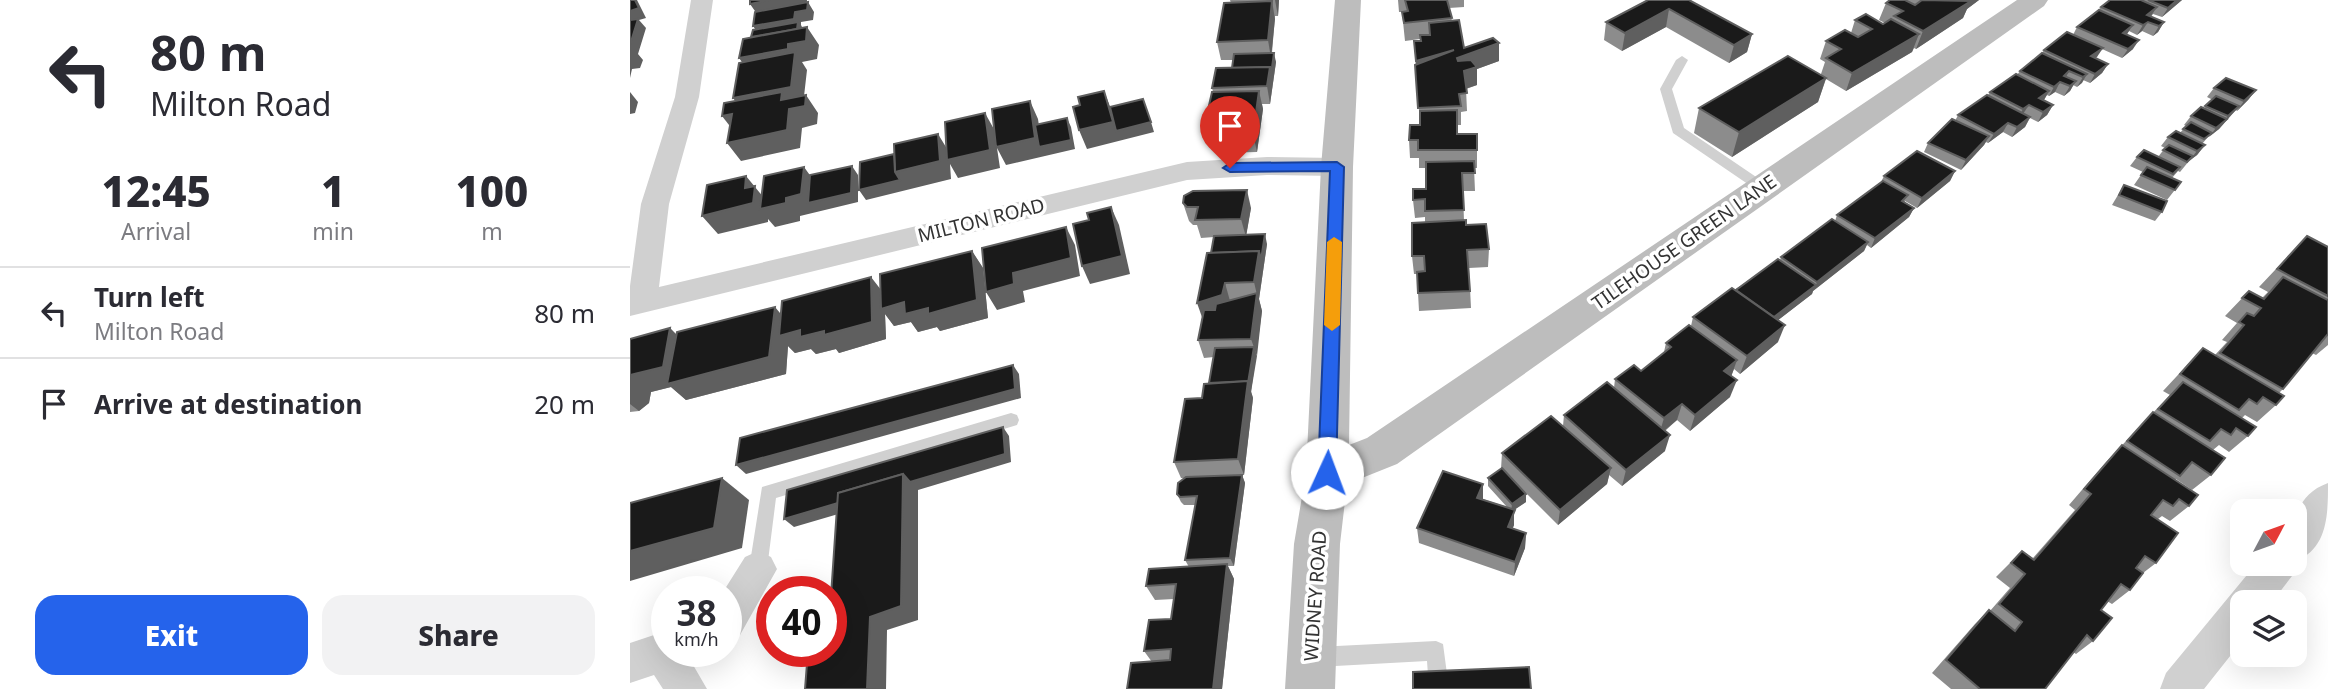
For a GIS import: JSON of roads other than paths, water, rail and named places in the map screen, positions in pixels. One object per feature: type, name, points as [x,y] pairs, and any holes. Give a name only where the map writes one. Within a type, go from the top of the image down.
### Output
[{"type":"street","points":[[634,303],[646,283],[655,204],[687,97],[702,0]]},
{"type":"street","name":"WIDNEY ROAD","points":[[1310,673],[1317,544],[1327,473],[1337,167],[1348,0]]},
{"type":"street","name":"TILEHOUSE GREEN LANE","points":[[1327,473],[1382,451],[2035,0]]},
{"type":"street","name":"MILTON ROAD","points":[[634,303],[1187,171],[1267,166],[1337,167]]},
{"type":"street","points":[[2307,527],[2328,499]]},
{"type":"street","points":[[742,596],[758,569]]},
{"type":"street","points":[[2258,590],[2270,576]]},
{"type":"street","points":[[2183,689],[2180,687],[2230,625]]},
{"type":"street","points":[[665,667],[686,689]]},
{"type":"lane","points":[[1682,60],[1666,89],[1678,130],[1763,188]]},
{"type":"lane","points":[[758,569],[768,493],[1012,420]]},
{"type":"lane","points":[[1310,673],[1436,651],[1439,689]]}]
